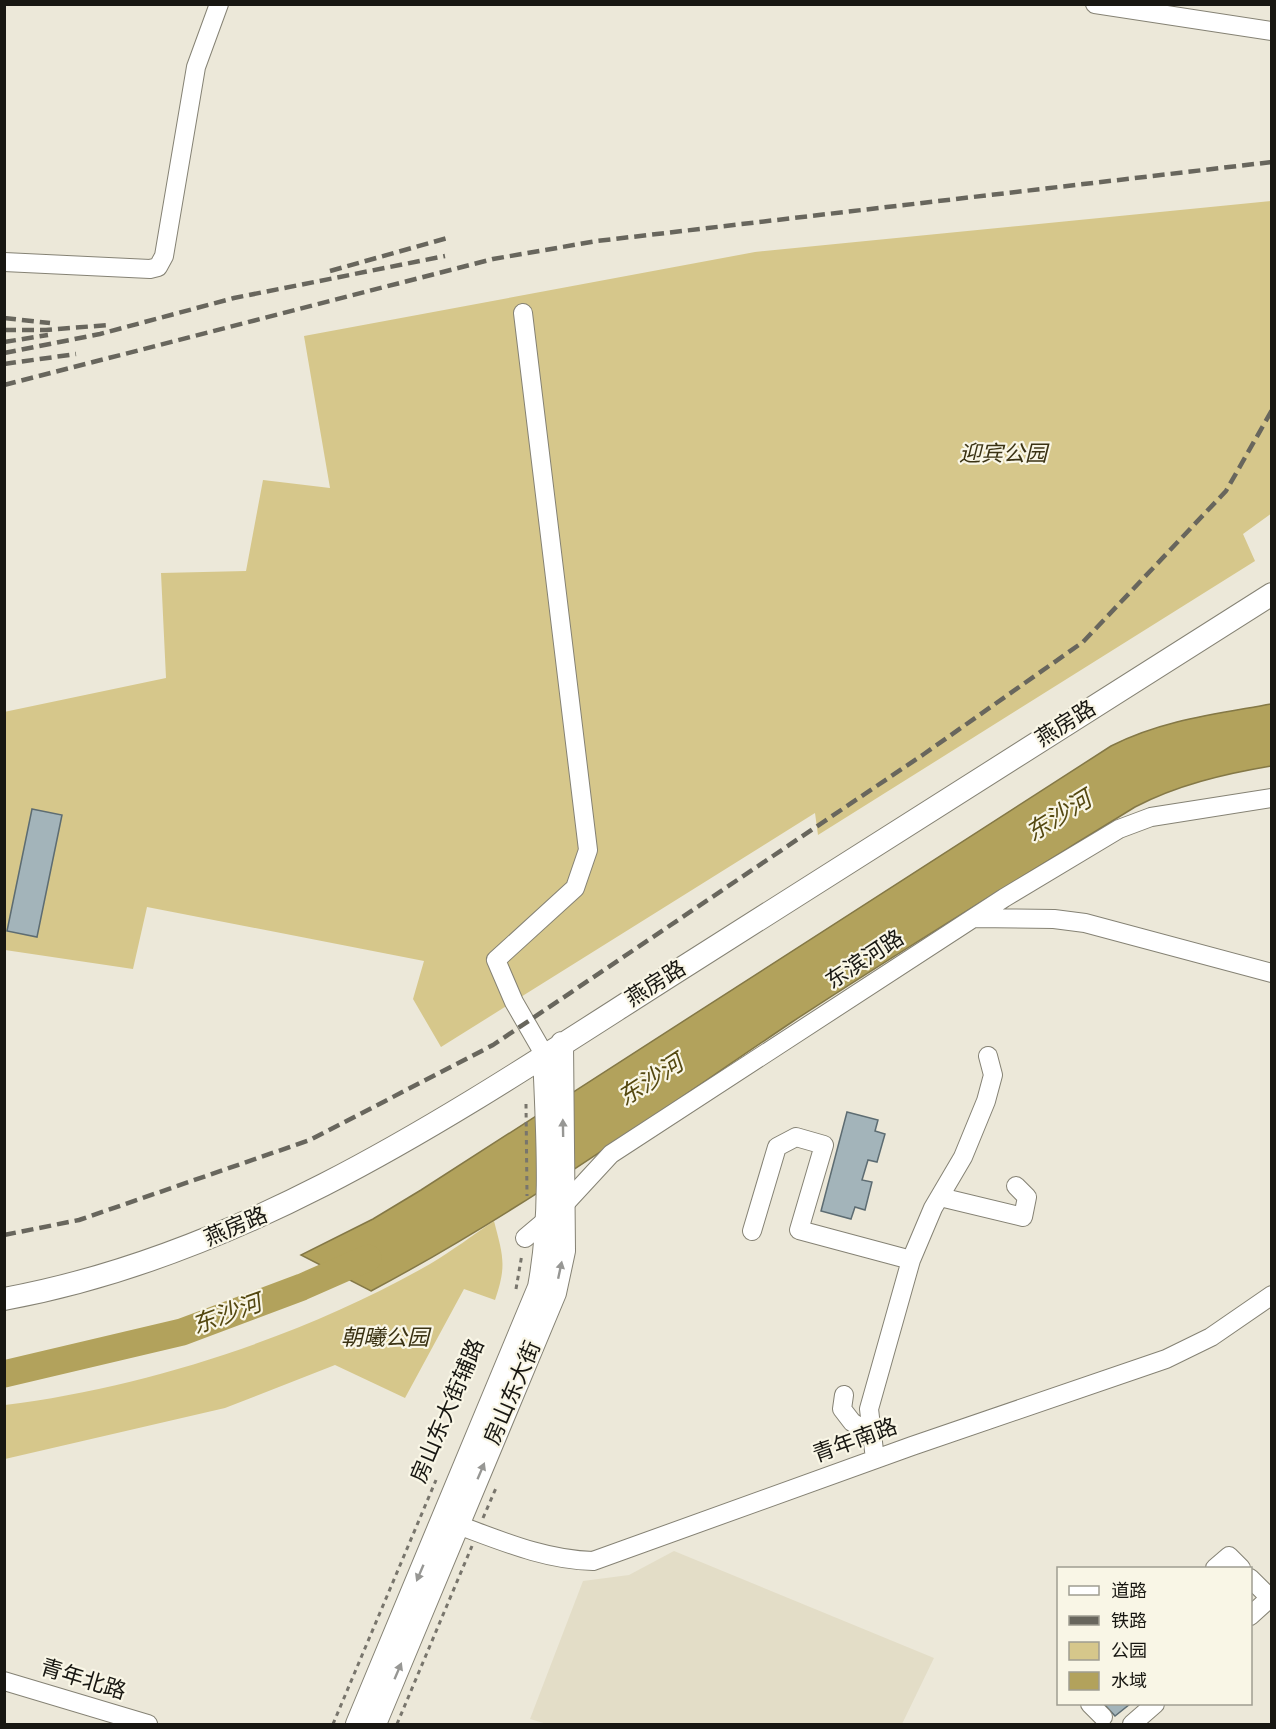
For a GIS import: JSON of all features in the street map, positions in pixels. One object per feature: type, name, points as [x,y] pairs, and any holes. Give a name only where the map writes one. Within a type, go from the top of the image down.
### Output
[{"type":"main road","name":"燕房路","points":[[4,1299],[96,1278],[227,1233],[307,1196],[379,1156],[1272,594]]},
{"type":"main road","name":"房山东大街","points":[[375,1725],[539,1287],[545,1254],[549,1201],[544,1084],[553,1048]]},
{"type":"main road","name":"房山东大街","points":[[357,1725],[450,1522]]},
{"type":"street","points":[[4,262],[150,269],[158,267],[164,256],[196,67],[219,4]]},
{"type":"street","points":[[1095,4],[1272,31]]},
{"type":"street","points":[[523,313],[588,850],[575,888],[496,960],[514,1002],[553,1048]]},
{"type":"street","name":"东滨河路","points":[[525,1238],[549,1201],[611,1154],[973,918],[1119,829],[1151,817],[1272,798]]},
{"type":"street","points":[[973,918],[1054,919],[1085,923],[1272,973]]},
{"type":"street","points":[[875,1459],[869,1408],[911,1260],[940,1197],[963,1157],[986,1101],[993,1075],[988,1056]]},
{"type":"street","points":[[752,1232],[777,1147],[796,1137],[824,1145],[799,1230],[911,1260]]},
{"type":"street","points":[[940,1197],[1023,1217],[1027,1197],[1016,1186]]},
{"type":"street","name":"青年南路","points":[[450,1522],[553,1556],[593,1561],[875,1459],[1166,1359],[1211,1337],[1272,1295]]},
{"type":"street","points":[[844,1395],[842,1409],[852,1422],[872,1435]]},
{"type":"street","points":[[1217,1567],[1229,1556],[1239,1567]]},
{"type":"street","points":[[1252,1579],[1270,1599],[1252,1615]]},
{"type":"street","name":"青年北路","points":[[4,1681],[148,1725]]},
{"type":"street","points":[[1091,1705],[1103,1717]]},
{"type":"street","points":[[1132,1725],[1154,1705]]},
{"type":"path","points":[[544,1084],[549,1201]]},
{"type":"path","points":[[513,1296],[525,1238]]},
{"type":"path","name":"房山东大街辅路","points":[[333,1725],[438,1476]]},
{"type":"shaded area","points":[[674,1551],[934,1658],[902,1724],[547,1724],[530,1719],[583,1581],[629,1575]]},
{"type":"green space","name":"迎宾公园","points":[[1271,201],[1272,513],[1243,534],[1255,561],[818,835],[815,813],[441,1047],[413,999],[424,961],[147,907],[133,969],[5,950],[4,712],[166,678],[161,573],[246,571],[263,480],[330,488],[304,336],[755,252]]},
{"type":"green space","name":"朝曦公园","points":[[494,1221],[502,1260],[501,1278],[495,1300],[464,1289],[405,1398],[335,1365],[225,1408],[5,1459],[5,1405],[114,1386],[224,1355],[278,1336],[331,1314],[430,1264]]},
{"type":"water","points":[[1271,704],[1271,766],[1201,781],[1167,792],[1135,807],[877,967],[585,1162],[426,1261],[371,1291],[301,1255],[373,1219],[421,1190],[1111,746],[1170,724]]},
{"type":"building","points":[[32,809],[62,815],[37,937],[7,931]]},
{"type":"building","points":[[847,1112],[878,1120],[875,1131],[885,1134],[877,1162],[868,1160],[862,1180],[872,1182],[865,1210],[855,1207],[851,1219],[821,1211]]},
{"type":"building","points":[[1105,1705],[1129,1705],[1115,1716]]},
{"type":"waterway","name":"东沙河","points":[[4,1374],[182,1332],[302,1287],[368,1258]]},
{"type":"railway","points":[[4,385],[493,259],[597,241],[1272,162]]},
{"type":"railway","points":[[330,271],[451,237]]},
{"type":"railway","points":[[4,353],[100,334],[234,298],[445,256]]},
{"type":"railway","points":[[4,318],[50,323]]},
{"type":"railway","points":[[4,330],[46,330],[108,325]]},
{"type":"railway","points":[[4,342],[48,335]]},
{"type":"railway","points":[[4,364],[76,354]]},
{"type":"railway","points":[[4,1235],[79,1220],[310,1140],[493,1045],[924,754],[1083,642],[1226,491],[1272,410]]}]
